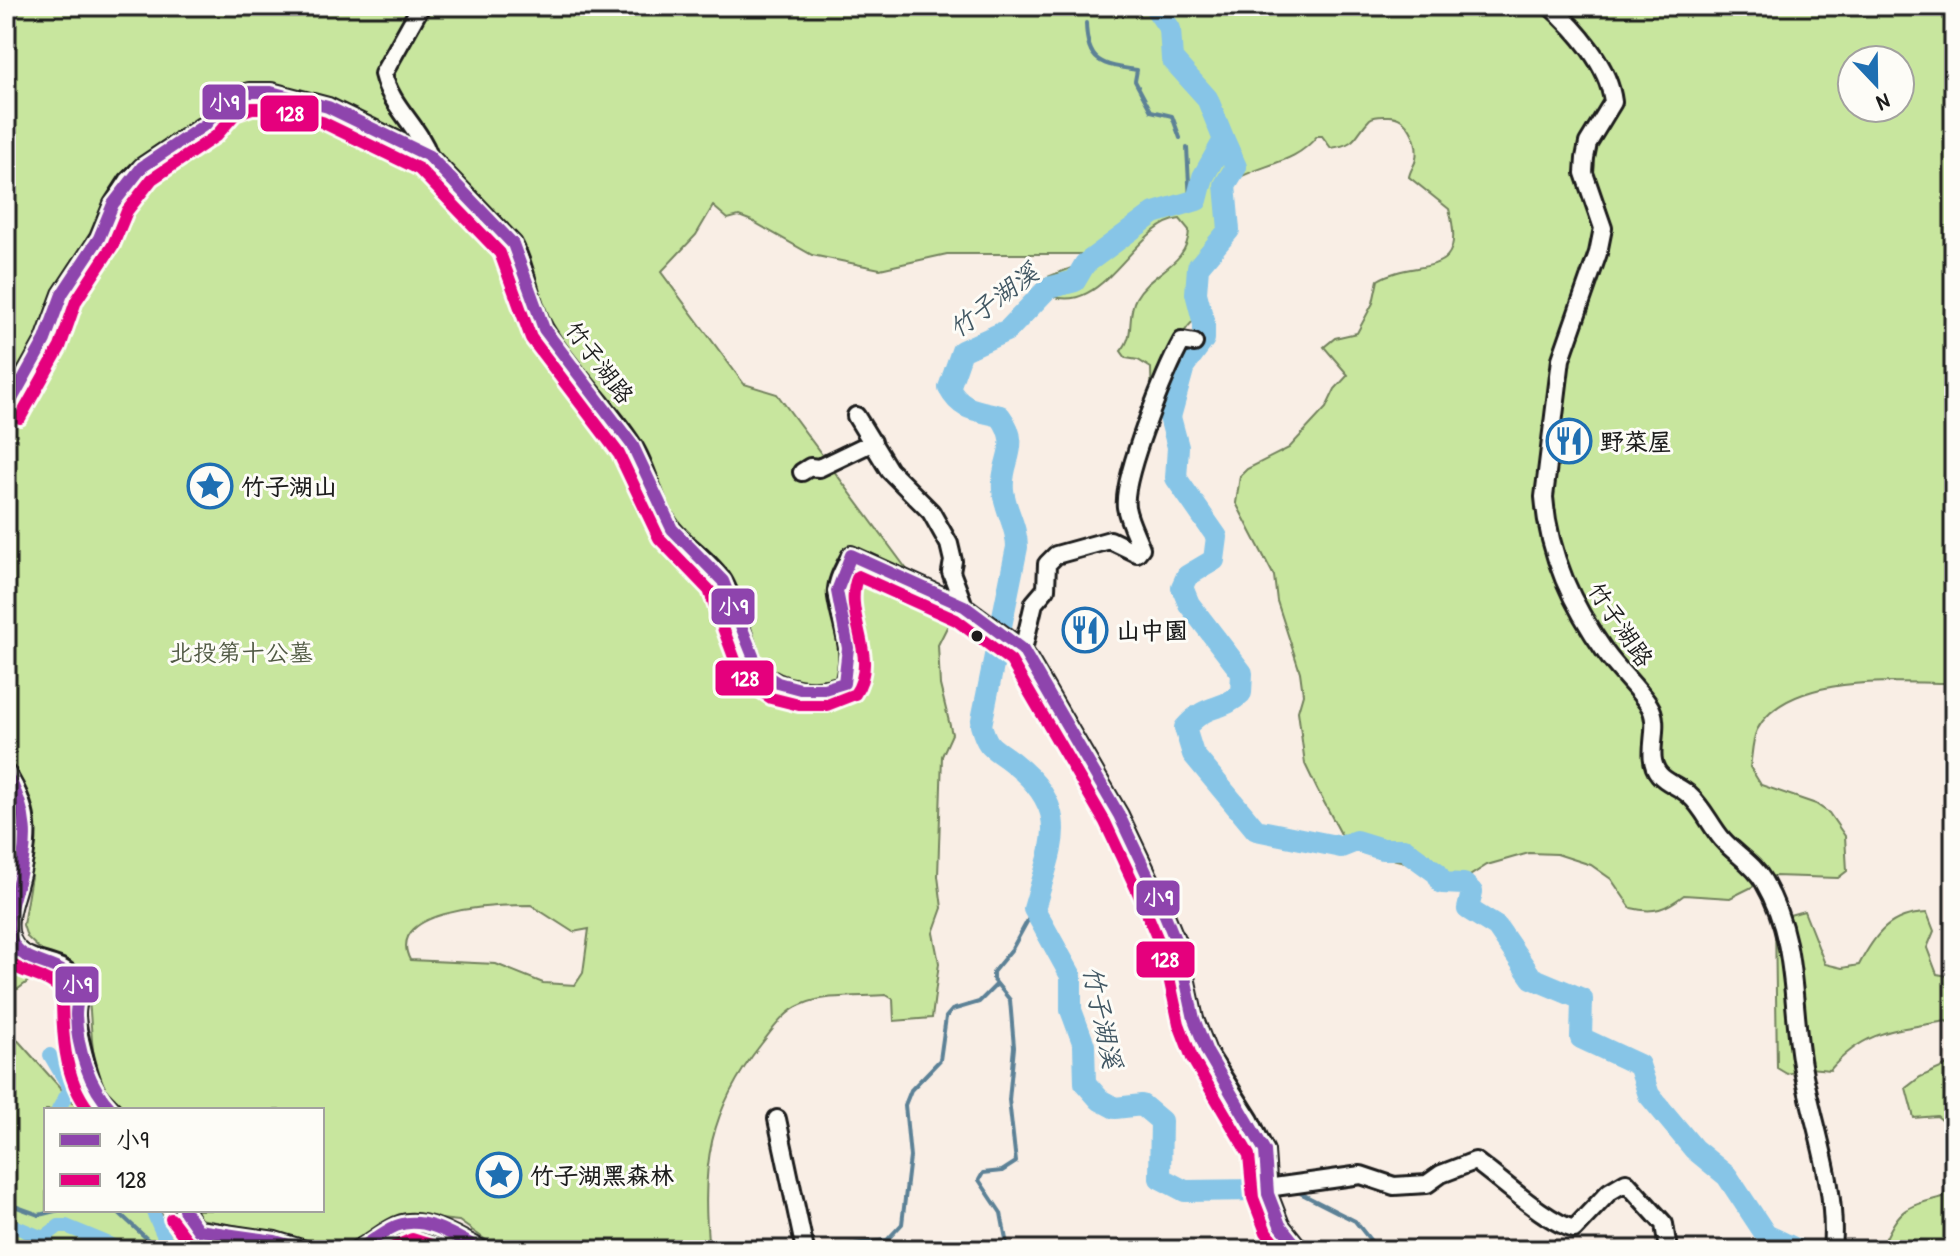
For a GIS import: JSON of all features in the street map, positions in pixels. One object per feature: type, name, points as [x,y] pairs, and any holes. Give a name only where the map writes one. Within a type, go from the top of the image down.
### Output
[{"type":"street","points":[[421,6],[401,36],[383,74],[387,91],[423,139],[429,156]]},
{"type":"street","name":"竹子湖路","points":[[1550,6],[1578,33],[1610,86],[1613,102],[1588,143],[1585,158],[1584,173],[1603,228],[1598,253],[1561,359],[1544,497],[1546,520],[1556,562],[1575,604],[1607,654],[1650,706],[1656,721],[1653,761],[1660,776],[1688,793],[1722,839],[1763,879],[1782,917],[1796,985],[1802,1063],[1830,1193],[1832,1250]]},
{"type":"street","name":"竹子湖路","points":[[6,410],[45,340],[62,294],[99,238],[113,204],[128,181],[142,167],[206,124],[225,101],[249,92],[271,92],[328,107],[429,156],[513,244],[522,260],[528,296],[545,330],[635,448],[671,528],[709,563],[725,584],[756,668],[778,683],[798,689],[831,690],[844,683],[850,664],[849,637],[837,595],[851,555],[964,606],[1023,650],[1119,815],[1155,891],[1179,949],[1194,1019],[1207,1052],[1250,1120],[1265,1151],[1267,1188],[1280,1225],[1300,1250]]},
{"type":"street","points":[[1023,650],[1034,603],[1046,589],[1047,564],[1056,555],[1110,540],[1137,553],[1141,548],[1126,509],[1128,485],[1170,364],[1182,341],[1194,343]]},
{"type":"street","points":[[856,416],[889,470],[931,512],[949,544],[953,561],[951,572],[964,606]]},
{"type":"street","points":[[802,472],[810,467],[819,468],[873,442]]},
{"type":"street","points":[[6,773],[16,789],[29,833],[10,908],[9,933],[14,949],[21,954],[63,969],[75,979],[81,996],[76,1014],[96,1092],[110,1108]]},
{"type":"street","points":[[777,1119],[805,1250]]},
{"type":"street","points":[[1267,1188],[1361,1175],[1394,1186],[1427,1184],[1441,1174],[1475,1161],[1552,1221],[1574,1229],[1609,1192],[1626,1182],[1664,1224],[1668,1250]]},
{"type":"street","points":[[185,1212],[207,1250]]},
{"type":"street","points":[[357,1250],[403,1223],[417,1223],[454,1236],[481,1250]]},
{"type":"street","points":[[198,1230],[275,1241],[305,1250]]},
{"type":"green space","name":"北投第十公墓","points":[[6,6],[1954,6],[1954,683],[1876,683],[1818,690],[1793,698],[1772,711],[1757,730],[1750,767],[1761,785],[1816,804],[1829,813],[1845,836],[1847,871],[1838,878],[1774,876],[1730,898],[1684,895],[1659,909],[1639,910],[1631,908],[1611,879],[1591,865],[1557,854],[1529,853],[1487,865],[1468,877],[1450,879],[1405,862],[1362,852],[1341,834],[1305,764],[1298,711],[1303,694],[1300,672],[1277,601],[1274,576],[1236,503],[1240,476],[1247,469],[1289,448],[1326,408],[1335,389],[1348,375],[1324,347],[1335,338],[1357,333],[1373,303],[1378,280],[1393,273],[1435,264],[1445,258],[1452,248],[1449,209],[1409,177],[1416,159],[1416,145],[1411,131],[1402,120],[1389,116],[1374,117],[1347,144],[1331,148],[1322,136],[1317,136],[1308,146],[1287,159],[1228,184],[1234,231],[1203,271],[1204,311],[1181,337],[1175,359],[1172,396],[1166,411],[1158,415],[1152,408],[1151,368],[1138,360],[1126,358],[1121,351],[1130,332],[1136,298],[1150,281],[1176,260],[1187,242],[1189,230],[1180,219],[1163,225],[1146,238],[1098,286],[1080,296],[1060,298],[1038,289],[1038,284],[1083,262],[1081,254],[947,254],[880,269],[812,255],[752,221],[739,216],[728,219],[713,206],[696,235],[661,272],[744,384],[777,394],[948,625],[938,645],[940,685],[952,734],[942,756],[938,876],[942,908],[933,933],[939,963],[932,1018],[894,1021],[893,999],[886,995],[810,1001],[779,1021],[730,1092],[712,1140],[706,1192],[709,1250],[500,1250],[459,1221],[402,1215],[361,1241],[331,1250],[277,1233],[200,1219],[195,1212],[324,1212],[324,1108],[119,1108],[108,1094],[95,1063],[86,982],[63,960],[47,956],[27,937],[23,925],[31,876],[6,874],[6,452],[22,400],[46,341],[77,285],[108,241],[106,236],[57,293],[6,398]],"holes":[[[531,905],[573,932],[589,929],[583,973],[575,985],[543,983],[496,964],[410,960],[406,942],[414,929],[429,919],[497,906]]]},
{"type":"green space","points":[[1804,911],[1825,964],[1842,968],[1859,965],[1878,935],[1893,922],[1927,913],[1934,931],[1927,948],[1937,974],[1954,977],[1954,1027],[1946,1021],[1882,1034],[1856,1046],[1830,1070],[1809,1068],[1787,1074],[1777,1068],[1775,919]]},
{"type":"green space","points":[[6,948],[29,971],[30,980],[18,989],[6,990]]},
{"type":"green space","points":[[6,1027],[78,1108],[44,1108],[44,1212],[160,1212],[185,1250],[6,1250]]},
{"type":"green space","points":[[1954,1062],[1954,1130],[1937,1116],[1914,1118],[1906,1088],[1920,1077]]},
{"type":"green space","points":[[1954,1171],[1954,1250],[1880,1250],[1902,1213],[1917,1204],[1943,1197]]},
{"type":"green space","points":[[412,1233],[467,1250],[374,1250],[400,1235]]},
{"type":"waterway","name":"竹子湖溪","points":[[1154,6],[1170,29],[1172,59],[1207,98],[1224,140],[1203,177],[1197,200],[1154,213],[1085,264],[1075,281],[1048,288],[1008,330],[962,351],[949,388],[964,405],[1000,416],[1010,436],[1003,490],[1017,547],[981,725],[989,744],[1031,780],[1044,796],[1051,813],[1051,847],[1034,909],[1071,976],[1071,1010],[1084,1045],[1085,1083],[1100,1100],[1115,1108],[1142,1105],[1161,1121],[1160,1178],[1185,1191],[1258,1190]]},
{"type":"waterway","points":[[1086,23],[1093,54],[1105,63],[1137,70],[1135,81],[1151,111],[1172,116],[1180,138]]},
{"type":"waterway","points":[[6,135],[13,151],[6,171]]},
{"type":"waterway","points":[[1224,140],[1236,167],[1225,185],[1229,230],[1198,267],[1196,293],[1204,324],[1204,339],[1184,366],[1170,417],[1178,447],[1176,478],[1217,537],[1214,560],[1187,576],[1182,587],[1189,604],[1242,673],[1241,693],[1201,714],[1185,728],[1193,754],[1256,830],[1341,847],[1356,841],[1382,849],[1404,849],[1437,873],[1442,883],[1464,884],[1472,892],[1468,909],[1497,927],[1532,978],[1582,999],[1581,1038],[1639,1065],[1649,1095],[1694,1149],[1727,1176],[1766,1235],[1798,1250]]},
{"type":"waterway","points":[[1187,148],[1190,201]]},
{"type":"waterway","points":[[1008,1250],[1001,1213],[979,1180],[983,1173],[1002,1171],[1016,1162],[1009,1100],[1014,1047],[1010,1000],[993,979],[993,972],[1012,949],[1034,909]]},
{"type":"waterway","points":[[843,1250],[845,1245],[887,1240],[902,1224],[910,1157],[905,1105],[911,1090],[940,1060],[946,1017],[952,1010],[979,1002],[997,984]]},
{"type":"waterway","points":[[50,1055],[70,1089],[59,1108]]},
{"type":"waterway","points":[[1294,1190],[1355,1221],[1378,1250]]},
{"type":"waterway","points":[[6,1203],[39,1215],[51,1212]]},
{"type":"waterway","points":[[118,1212],[159,1250]]},
{"type":"waterway","points":[[153,1212],[166,1241],[178,1250]]},
{"type":"waterway","points":[[6,1227],[14,1226],[43,1238],[59,1226],[66,1226],[124,1250]]},
{"type":"waterway","points":[[887,1240],[887,1250]]},
{"type":"transit line","name":"小9","points":[[6,410],[45,340],[62,294],[99,238],[113,204],[142,167],[206,124],[225,101],[249,92],[271,92],[328,107],[429,156],[513,244],[544,329],[633,446],[672,529],[723,581],[759,671],[778,683],[800,689],[824,689],[844,683],[848,648],[837,591],[851,555],[964,606],[1023,650],[1119,815],[1155,891],[1179,949],[1194,1019],[1207,1052],[1265,1151],[1268,1194],[1280,1225],[1300,1250]]},
{"type":"transit line","name":"128","points":[[20,418],[60,347],[76,301],[113,245],[127,211],[152,179],[216,136],[235,114],[252,108],[269,108],[322,122],[419,169],[500,253],[531,338],[619,454],[659,538],[709,590],[735,660],[747,682],[771,698],[799,705],[827,705],[855,694],[862,680],[864,665],[854,605],[858,576],[956,620],[1011,661],[1105,822],[1140,897],[1164,954],[1179,1024],[1192,1058],[1249,1155],[1253,1198],[1266,1232],[1280,1250]]},
{"type":"transit line","name":"小9","points":[[6,773],[19,801],[25,828],[24,856],[10,914],[12,941],[25,955],[62,971],[77,984],[76,1015],[82,1053],[91,1079],[110,1108]]},
{"type":"transit line","name":"128","points":[[6,960],[50,981],[62,991],[69,1068],[88,1108]]},
{"type":"transit line","name":"小9","points":[[185,1212],[198,1230],[275,1241],[305,1250]]},
{"type":"transit line","name":"128","points":[[171,1219],[190,1244],[225,1250]]},
{"type":"transit line","name":"小9","points":[[357,1250],[386,1231],[407,1223],[440,1229],[481,1250]]},
{"type":"transit line","name":"128","points":[[387,1250],[412,1239],[447,1250]]},
{"type":"place","name":"野菜屋","points":[[1569,441]]},
{"type":"place","name":"竹子湖山","points":[[210,486]]},
{"type":"place","name":"山中園","points":[[1085,630]]},
{"type":"place","name":"竹子湖黑森林","points":[[499,1175]]}]
